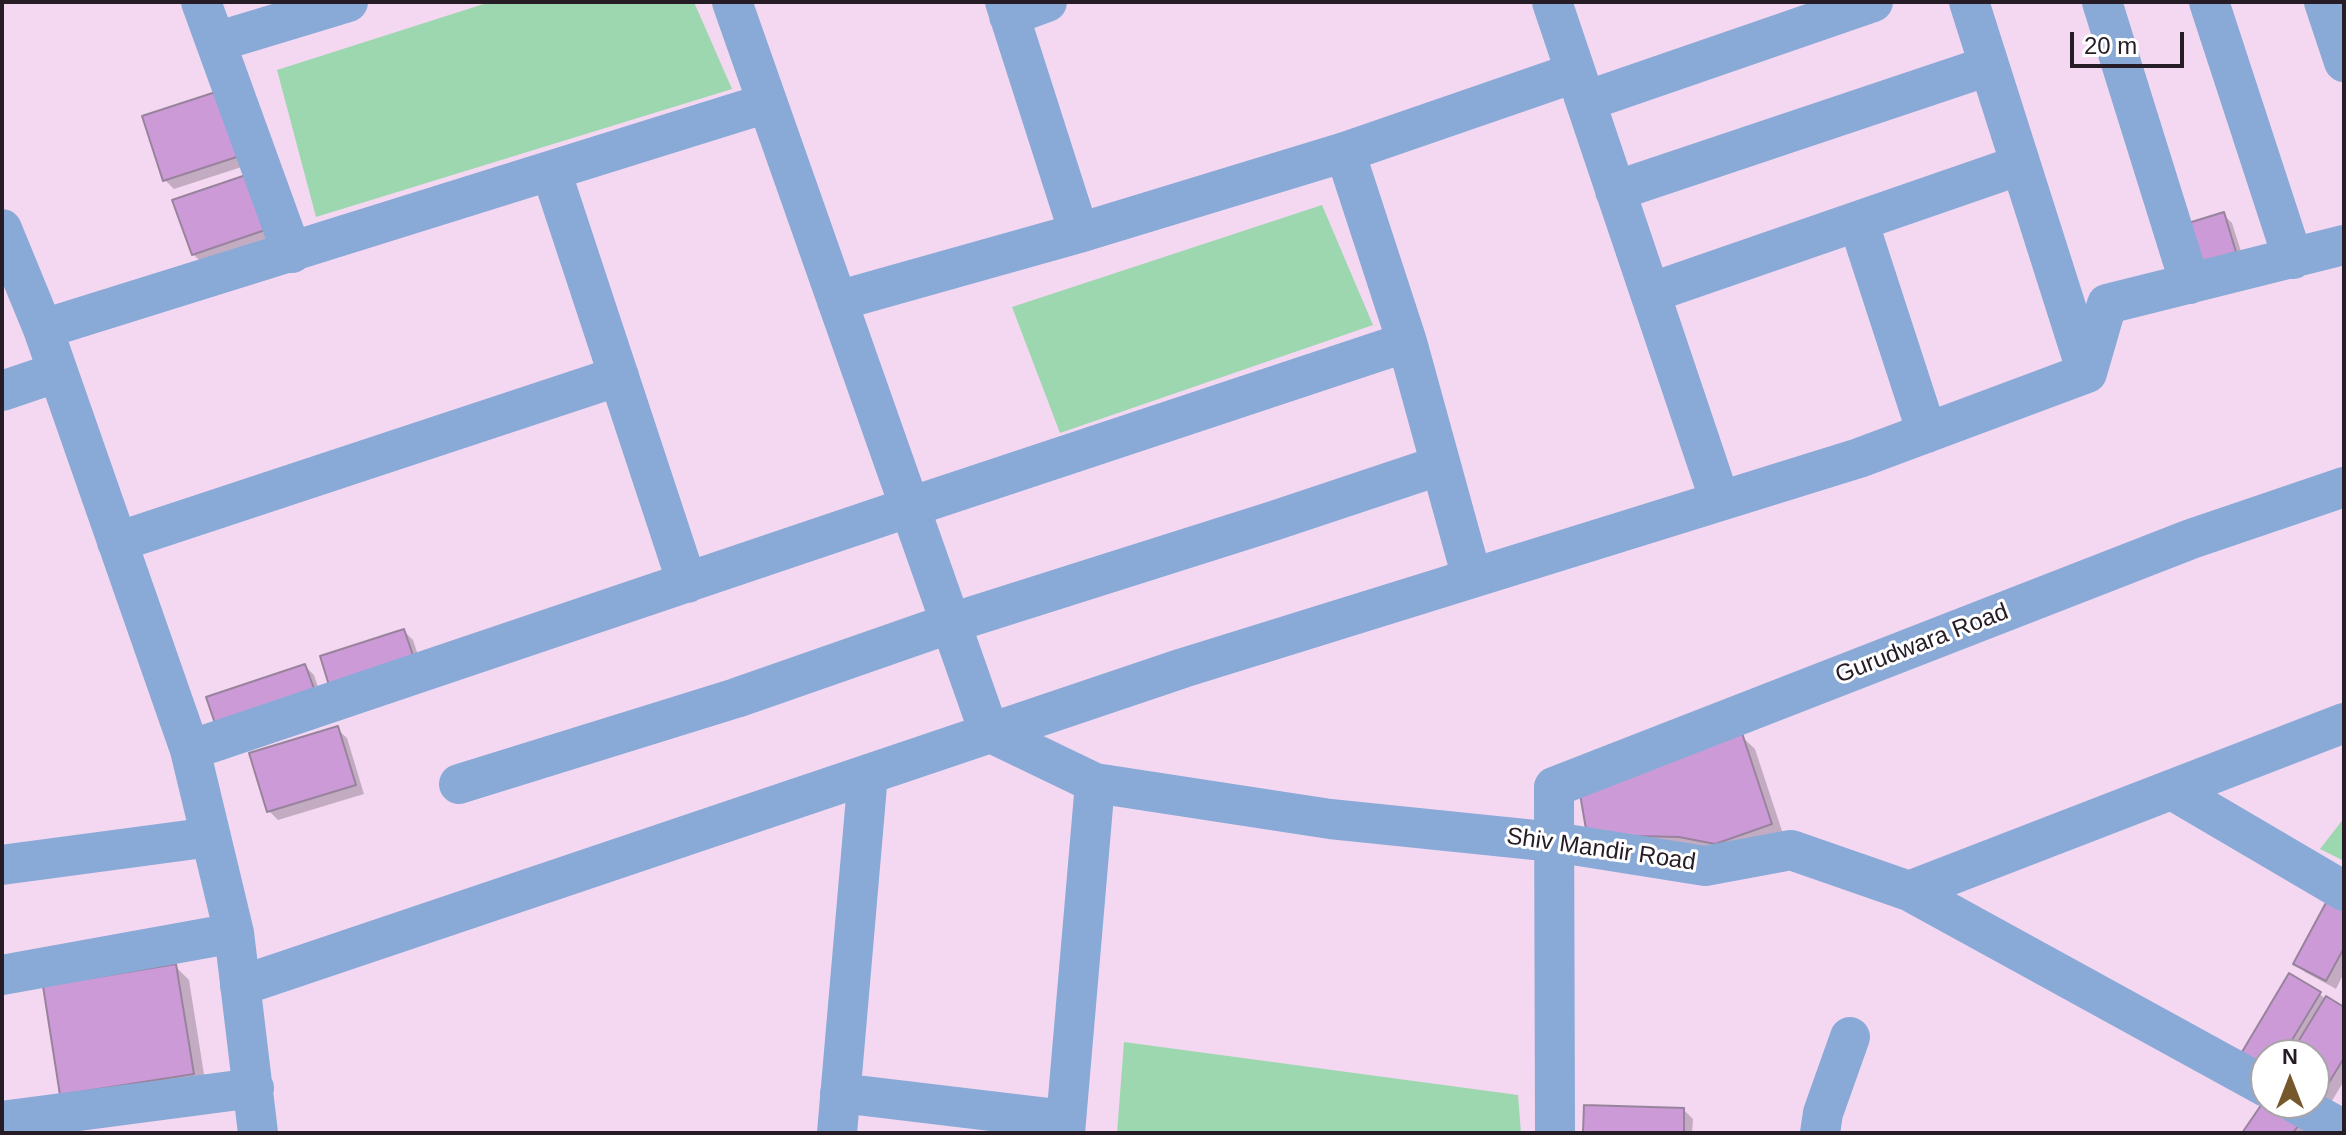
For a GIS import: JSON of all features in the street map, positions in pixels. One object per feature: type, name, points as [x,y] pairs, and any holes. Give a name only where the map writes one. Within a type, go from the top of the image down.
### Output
[{"type":"street","points":[[201,2],[292,253]]},
{"type":"street","points":[[216,42],[348,2]]},
{"type":"street","points":[[732,2],[989,732]]},
{"type":"street","points":[[1047,2],[1007,9],[1079,233]]},
{"type":"street","points":[[1552,2],[1720,501]]},
{"type":"street","points":[[837,301],[1873,2]]},
{"type":"street","points":[[1969,2],[2087,373]]},
{"type":"street","points":[[2102,2],[2190,284]]},
{"type":"street","points":[[2209,2],[2293,259]]},
{"type":"street","points":[[2324,2],[2344,62]]},
{"type":"street","points":[[1615,191],[1988,66]]},
{"type":"street","points":[[43,329],[767,103]]},
{"type":"street","points":[[1345,152],[1407,342],[1472,578]]},
{"type":"street","points":[[1650,293],[2020,165]]},
{"type":"street","points":[[551,171],[687,583]]},
{"type":"street","points":[[1858,221],[1927,433]]},
{"type":"street","points":[[2,229],[43,329],[190,750],[234,933],[258,1133]]},
{"type":"street","points":[[2087,373],[2107,304],[2344,245]]},
{"type":"street","points":[[190,750],[1407,342]]},
{"type":"street","points":[[2,391],[58,372]]},
{"type":"street","points":[[240,986],[1183,668],[1859,458],[2087,373]]},
{"type":"street","points":[[117,542],[619,376]]},
{"type":"street","points":[[459,784],[736,698],[951,623],[1441,465]]},
{"type":"street","name":"Gurudwara Road","points":[[1554,842],[1554,787],[2191,539],[2342,494]]},
{"type":"street","points":[[1909,891],[2344,723]]},
{"type":"street","name":"Shiv Mandir Road","points":[[989,732],[1095,783],[1330,819],[1554,842],[1705,866],[1791,850],[1909,891],[2250,1078]]},
{"type":"street","points":[[837,1133],[868,774]]},
{"type":"street","points":[[840,1093],[1066,1126],[1095,783]]},
{"type":"street","points":[[2172,790],[2344,891]]},
{"type":"street","points":[[2,865],[211,837]]},
{"type":"street","points":[[1554,842],[1555,1133]]},
{"type":"street","points":[[2,975],[234,933]]},
{"type":"street","points":[[1820,1133],[1823,1113],[1850,1037]]},
{"type":"street","points":[[2,1121],[254,1088]]},
{"type":"street","points":[[2324,1119],[2344,1130]]},
{"type":"green space","points":[[490,2],[694,2],[732,89],[316,217],[277,70]]},
{"type":"green space","points":[[1322,205],[1373,325],[1060,433],[1012,307]]},
{"type":"green space","points":[[2344,818],[2344,861],[2320,849]]},
{"type":"green space","points":[[1124,1042],[1518,1095],[1521,1133],[1117,1133]]},
{"type":"building","points":[[231,87],[252,152],[163,181],[142,116]]},
{"type":"building","points":[[249,174],[268,229],[192,255],[172,200]]},
{"type":"building","points":[[2224,212],[2236,252],[2198,264],[2185,224]]},
{"type":"building","points":[[404,629],[417,667],[332,695],[320,656]]},
{"type":"building","points":[[305,664],[320,705],[220,738],[206,697]]},
{"type":"building","points":[[338,726],[356,785],[267,812],[249,753]]},
{"type":"building","points":[[1742,733],[1772,824],[1715,844],[1679,837],[1587,835],[1579,788]]},
{"type":"building","points":[[2328,899],[2344,907],[2344,948],[2326,981],[2293,964]]},
{"type":"building","points":[[176,964],[194,1074],[60,1095],[43,986]]},
{"type":"building","points":[[2289,973],[2321,992],[2293,1039],[2250,1039],[2250,1064],[2239,1057]]},
{"type":"building","points":[[2326,996],[2344,1007],[2344,1058],[2330,1081],[2330,1039],[2300,1039]]},
{"type":"building","points":[[1584,1105],[1684,1108],[1684,1133],[1583,1133]]},
{"type":"building","points":[[2252,1119],[2297,1119],[2301,1122],[2293,1133],[2242,1133]]}]
